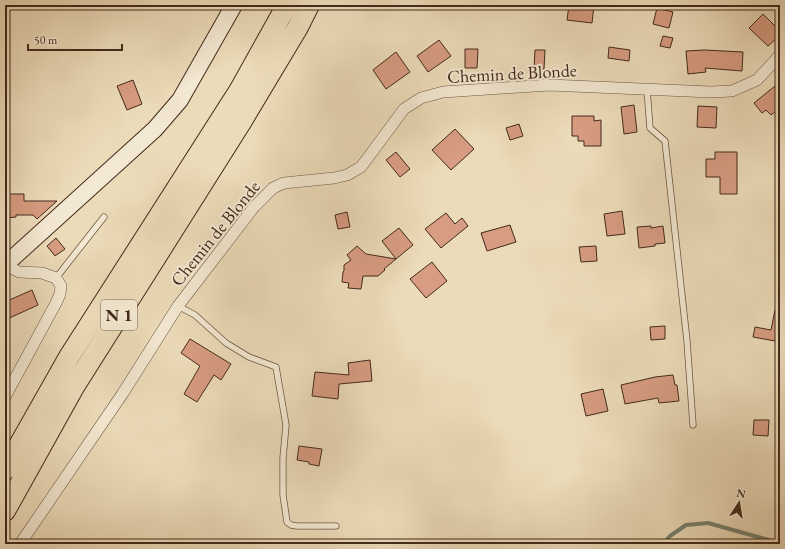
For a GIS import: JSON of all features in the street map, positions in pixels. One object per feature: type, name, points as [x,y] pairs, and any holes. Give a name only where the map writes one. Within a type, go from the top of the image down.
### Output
[{"type":"highway","name":"N 1","points":[[5,470],[69,357],[239,91],[287,5]]},
{"type":"highway","name":"N 1","points":[[5,511],[74,387],[240,124],[298,27],[309,5]]},
{"type":"street","points":[[5,397],[60,294],[61,286],[56,278],[42,273],[19,272],[5,265],[155,129],[180,100],[234,5]]},
{"type":"street","name":"Chemin de Blonde","points":[[20,544],[123,393],[178,306],[254,207],[273,188],[284,183],[334,178],[347,175],[361,167],[404,109],[421,98],[443,92],[549,85],[711,92],[732,91],[757,80],[780,55]]},
{"type":"lane","points":[[647,89],[650,128],[665,141],[688,341],[693,425]]},
{"type":"lane","points":[[56,278],[104,217]]},
{"type":"lane","points":[[178,306],[196,315],[226,343],[249,357],[276,368],[286,425],[282,495],[287,522],[290,525],[297,526],[336,526]]},
{"type":"building","points":[[569,5],[594,5],[592,23],[567,20]]},
{"type":"building","points":[[657,8],[673,12],[669,28],[653,24]]},
{"type":"building","points":[[763,14],[780,31],[780,35],[768,46],[749,28]]},
{"type":"building","points":[[663,36],[673,38],[670,48],[660,46]]},
{"type":"building","points":[[439,40],[451,56],[428,72],[417,56]]},
{"type":"building","points":[[609,47],[630,50],[629,61],[608,58]]},
{"type":"building","points":[[465,49],[478,49],[477,68],[465,68]]},
{"type":"building","points":[[535,50],[545,50],[544,69],[534,68]]},
{"type":"building","points":[[704,50],[743,52],[742,71],[705,68],[706,72],[688,74],[686,51]]},
{"type":"building","points":[[396,52],[410,72],[386,89],[373,70]]},
{"type":"building","points":[[133,80],[142,104],[127,110],[117,86]]},
{"type":"building","points":[[780,82],[780,108],[771,115],[766,110],[762,113],[754,103]]},
{"type":"building","points":[[634,105],[637,132],[624,134],[621,107]]},
{"type":"building","points":[[698,106],[717,107],[716,128],[697,127]]},
{"type":"building","points":[[572,116],[594,116],[594,121],[601,120],[601,146],[584,146],[584,141],[578,141],[578,136],[572,136]]},
{"type":"building","points":[[519,124],[523,136],[510,140],[506,128]]},
{"type":"building","points":[[455,129],[474,149],[451,170],[432,150]]},
{"type":"building","points":[[396,152],[410,169],[400,177],[386,160]]},
{"type":"building","points":[[715,152],[737,152],[737,194],[720,194],[720,177],[706,177],[706,159],[715,159]]},
{"type":"building","points":[[5,194],[24,194],[24,201],[57,201],[37,219],[33,215],[16,215],[16,217],[5,218]]},
{"type":"building","points":[[622,211],[625,234],[607,236],[604,214]]},
{"type":"building","points":[[347,212],[350,227],[338,229],[335,215]]},
{"type":"building","points":[[446,213],[455,224],[462,218],[468,226],[441,248],[425,229]]},
{"type":"building","points":[[510,225],[516,242],[487,251],[481,233]]},
{"type":"building","points":[[651,226],[651,228],[663,226],[665,243],[639,248],[637,227]]},
{"type":"building","points":[[399,228],[413,245],[396,259],[382,241]]},
{"type":"building","points":[[56,238],[65,249],[55,256],[47,246]]},
{"type":"building","points":[[357,246],[366,254],[396,259],[378,276],[363,276],[361,289],[348,288],[349,283],[342,282],[344,265],[351,260],[347,255]]},
{"type":"building","points":[[596,246],[597,261],[581,262],[579,247]]},
{"type":"building","points":[[432,262],[447,281],[426,298],[410,279]]},
{"type":"building","points":[[32,290],[38,305],[5,320],[5,302]]},
{"type":"building","points":[[775,310],[780,311],[780,340],[775,339],[775,341],[753,337],[755,327],[771,330]]},
{"type":"building","points":[[665,326],[665,339],[651,340],[650,327]]},
{"type":"building","points":[[190,339],[231,364],[221,380],[214,375],[197,402],[184,394],[200,366],[181,353]]},
{"type":"building","points":[[370,360],[372,381],[339,384],[338,399],[312,396],[315,372],[349,375],[348,363]]},
{"type":"building","points":[[673,375],[675,385],[677,385],[679,401],[659,403],[658,398],[625,404],[621,385],[655,377]]},
{"type":"building","points":[[603,389],[608,411],[586,416],[581,394]]},
{"type":"building","points":[[754,420],[769,420],[768,436],[753,435]]},
{"type":"building","points":[[299,446],[322,449],[319,466],[309,464],[309,462],[297,460]]},
{"type":"waterway","points":[[663,544],[670,536],[686,525],[708,523],[780,543]]}]
